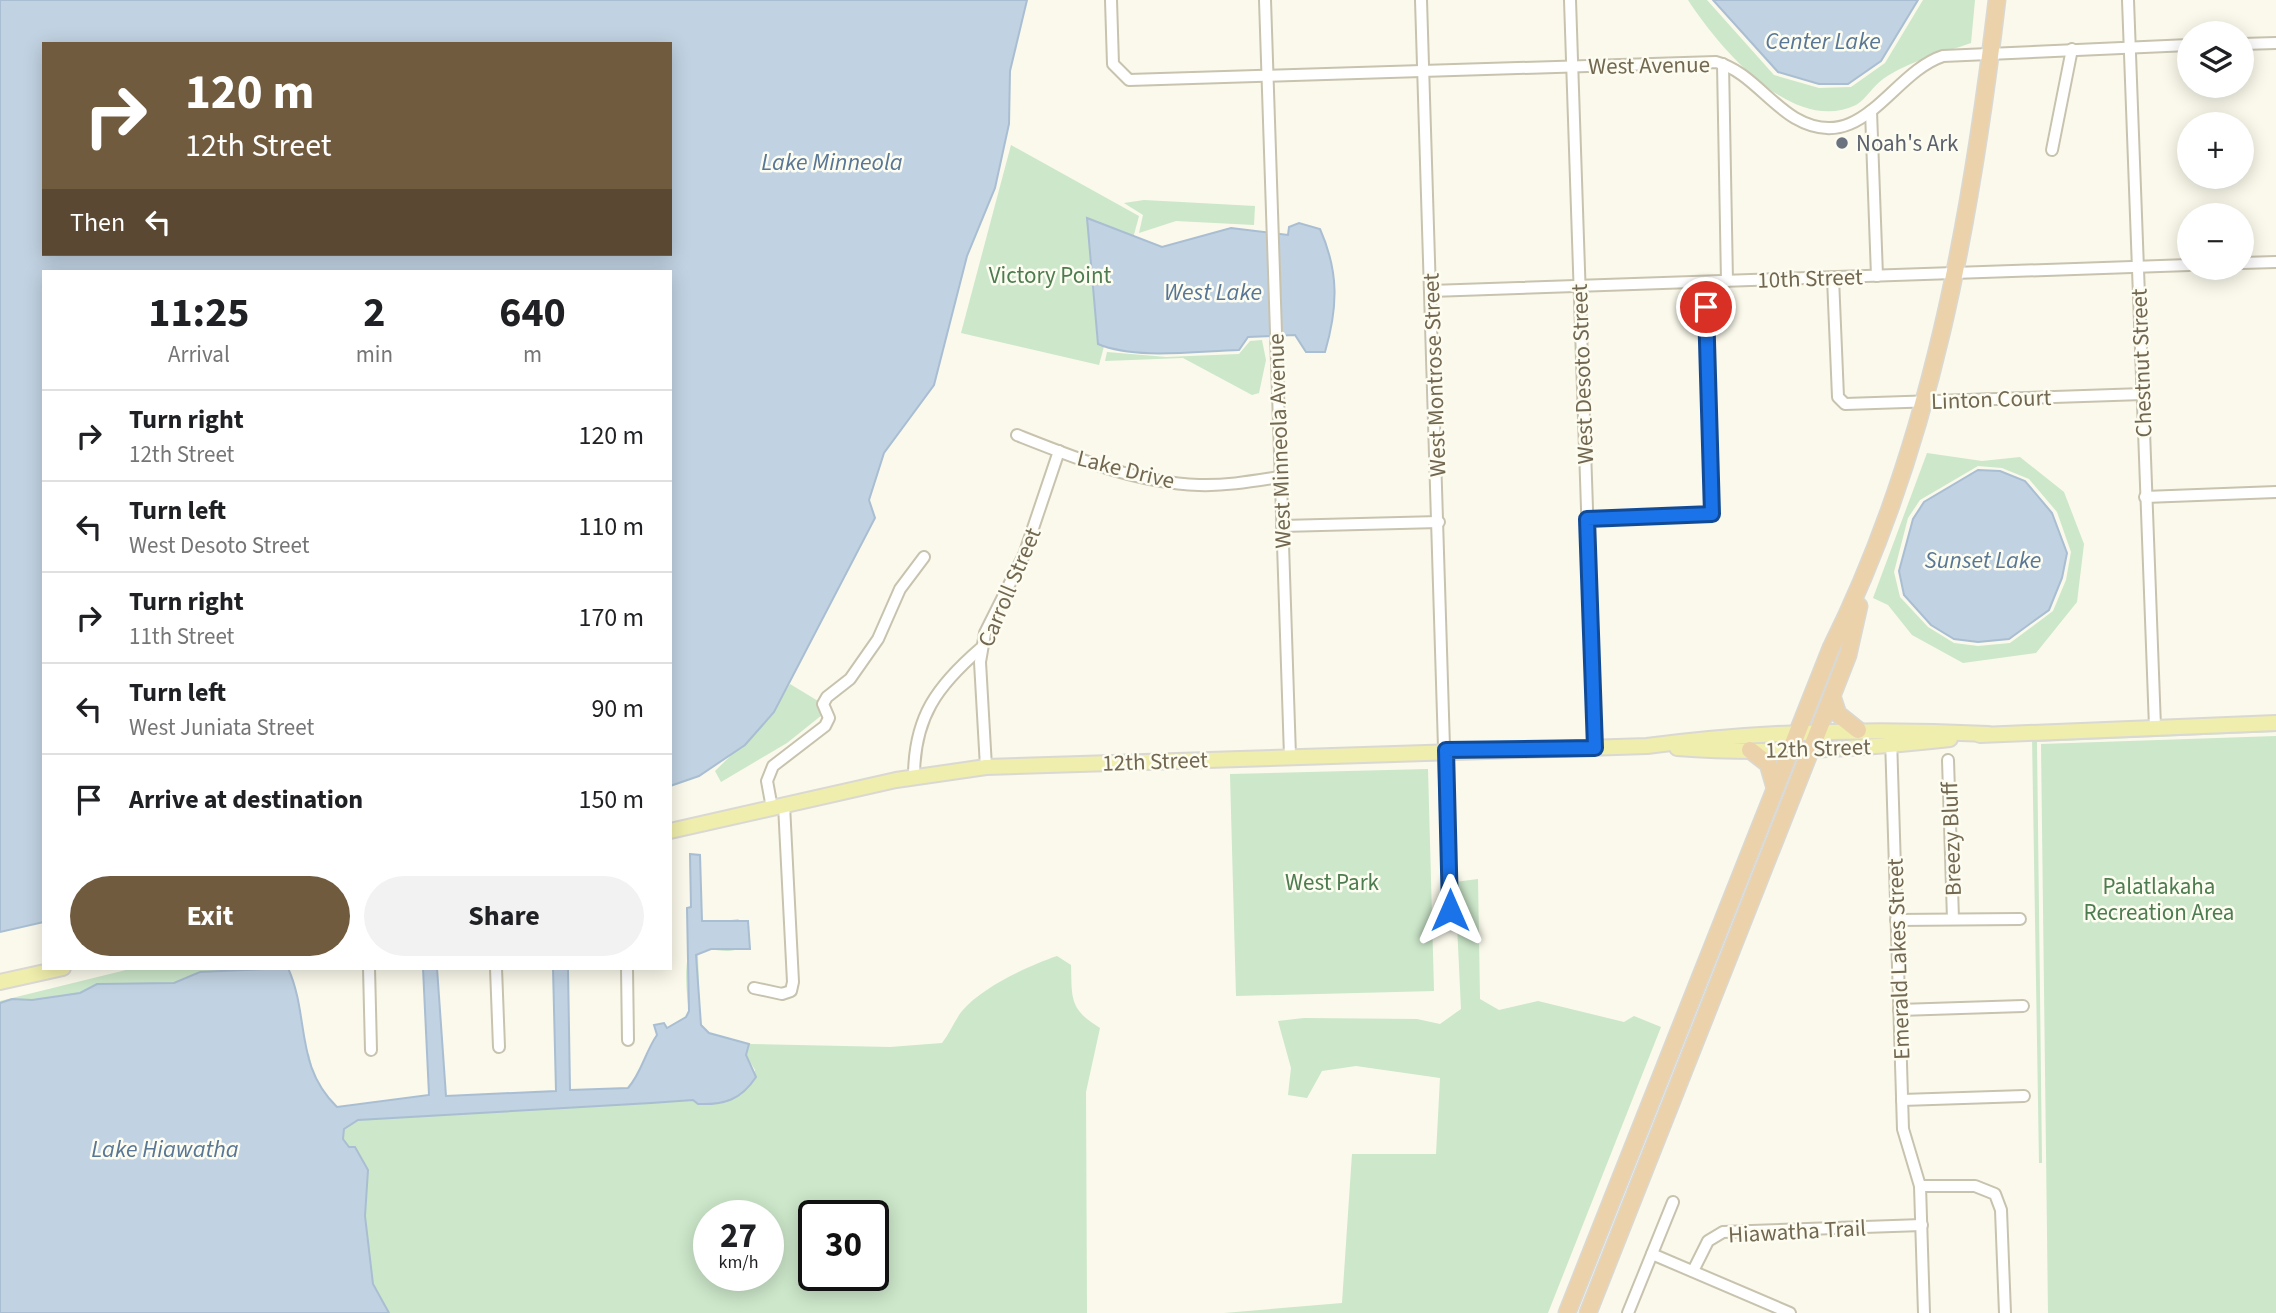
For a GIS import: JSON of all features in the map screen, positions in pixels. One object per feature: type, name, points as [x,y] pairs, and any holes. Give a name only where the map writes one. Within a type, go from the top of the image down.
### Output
[{"type":"highway","points":[[1578,1312],[1848,655],[1865,580],[1896,493],[1954,274],[1975,163],[1997,0]]},
{"type":"highway","points":[[1578,1312],[1775,788],[1830,648],[1865,580]]},
{"type":"highway","points":[[1832,696],[1838,715],[1858,730]]},
{"type":"highway","points":[[1750,750],[1768,764],[1775,788]]},
{"type":"main road","name":"12th Street","points":[[1647,746],[1721,751],[1891,746],[1988,734],[2276,723]]},
{"type":"main road","name":"12th Street","points":[[672,831],[914,777],[986,767],[1446,750],[1647,746],[1722,736],[1818,731],[1891,729],[1988,734]]},
{"type":"main road","points":[[0,982],[54,970]]},
{"type":"street","name":"West Avenue","points":[[1111,0],[1113,64],[1123,76],[1135,80],[1702,61],[1723,64],[1780,108],[1806,124],[1837,127],[1871,111],[1930,60],[1952,54],[2177,45]]},
{"type":"street","name":"West Minneola Avenue","points":[[1265,0],[1290,756]]},
{"type":"street","name":"West Montrose Street","points":[[1422,0],[1450,910]]},
{"type":"street","name":"West Desoto Street","points":[[1570,0],[1595,748]]},
{"type":"street","name":"Chestnut Street","points":[[2129,0],[2155,727]]},
{"type":"street","points":[[2254,44],[2276,43]]},
{"type":"street","points":[[2052,150],[2072,49]]},
{"type":"street","points":[[1723,64],[1727,281]]},
{"type":"street","points":[[1871,111],[1877,276]]},
{"type":"street","points":[[2254,263],[2276,262]]},
{"type":"street","name":"10th Street","points":[[1431,291],[2177,265]]},
{"type":"street","name":"Linton Court","points":[[1833,278],[1841,402],[1922,402],[2143,394]]},
{"type":"street","points":[[1587,519],[1712,514],[1705,282]]},
{"type":"street","name":"Lake Drive","points":[[1017,435],[1111,469],[1174,483],[1217,485],[1280,477]]},
{"type":"street","name":"Carroll Street","points":[[986,767],[981,648],[990,621],[1024,555],[1059,452]]},
{"type":"street","points":[[2145,497],[2276,492]]},
{"type":"street","points":[[1282,526],[1439,522]]},
{"type":"street","points":[[754,988],[782,994],[791,991],[793,982],[778,807],[767,781],[773,766],[825,726],[829,719],[823,704],[827,696],[850,679],[878,639],[900,589],[923,557]]},
{"type":"street","points":[[914,777],[916,740],[925,713],[947,680],[981,648]]},
{"type":"street","name":"Emerald Lakes Street","points":[[1891,729],[1903,1137],[1920,1186],[1924,1313]]},
{"type":"street","points":[[1721,751],[1722,736]]},
{"type":"street","name":"Breezy Bluff","points":[[1948,761],[1953,919]]},
{"type":"street","points":[[1896,920],[2020,919]]},
{"type":"street","points":[[369,970],[371,1050]]},
{"type":"street","points":[[496,970],[499,1047]]},
{"type":"street","points":[[627,970],[628,1040]]},
{"type":"street","points":[[1899,1010],[2023,1006]]},
{"type":"street","points":[[1902,1100],[2024,1096]]},
{"type":"street","points":[[1920,1186],[1975,1186],[1995,1194],[2001,1210],[2005,1313]]},
{"type":"street","points":[[1628,1313],[1673,1202]]},
{"type":"street","name":"Hiawatha Trail","points":[[1693,1271],[1708,1241],[1723,1232],[1922,1225]]},
{"type":"street","points":[[1652,1254],[1790,1313]]},
{"type":"green space","points":[[1688,0],[1707,0],[1774,75],[1819,88],[1851,87],[1885,63],[1923,0],[1975,0],[1971,43],[1904,67],[1883,79],[1856,105],[1832,111],[1807,108],[1783,98],[1759,81],[1737,62]]},
{"type":"green space","name":"Victory Point","points":[[1011,145],[1139,216],[1099,365],[961,333]]},
{"type":"green space","points":[[1144,200],[1255,206],[1254,225],[1176,221],[1139,233],[1143,215],[1124,203]]},
{"type":"green space","points":[[1262,340],[1266,360],[1259,393],[1252,395],[1183,358],[1105,361],[1107,352],[1166,357],[1239,354],[1250,341]]},
{"type":"green space","points":[[1927,453],[1982,461],[2020,457],[2064,492],[2084,544],[2077,602],[2036,653],[1963,663],[1912,635],[1888,605],[1873,598]],"holes":[[[1978,466],[2002,468],[2029,479],[2057,512],[2071,552],[2066,580],[2053,611],[2010,643],[1978,646],[1954,643],[1928,627],[1900,597],[1894,572],[1908,518],[1920,500]]]},
{"type":"green space","points":[[790,684],[823,704],[827,711],[787,743],[721,782],[715,771],[767,720]]},
{"type":"green space","points":[[2276,727],[2276,732],[2037,742],[2042,1163],[2039,1163],[2032,736]]},
{"type":"green space","name":"Palatlakaha Recreation Area","points":[[2276,736],[2276,1313],[2048,1313],[2041,744]]},
{"type":"green space","name":"West Park","points":[[1428,769],[1434,991],[1236,996],[1230,774]]},
{"type":"green space","points":[[1478,879],[1480,999],[1499,1010],[1538,1001],[1624,1022],[1634,1016],[1661,1027],[1548,1313],[1224,1313],[1342,1303],[1352,1154],[1436,1154],[1440,1078],[1356,1066],[1322,1071],[1307,1098],[1288,1095],[1291,1068],[1278,1021],[1304,1018],[1417,1019],[1440,1024],[1461,1009],[1455,882]]},
{"type":"green space","points":[[738,919],[749,929],[744,944],[728,951],[707,948],[698,955],[700,1024],[689,1015],[686,972],[692,941],[697,931],[717,922]]},
{"type":"green space","points":[[1057,956],[1071,965],[1074,1002],[1083,1015],[1100,1028],[1086,1092],[1087,1313],[367,1313],[336,1139],[345,1124],[375,1116],[693,1100],[698,1104],[725,1103],[753,1081],[755,1070],[746,1055],[749,1044],[890,1047],[942,1043],[962,1011],[971,1002],[1019,971]]},
{"type":"green space","points":[[126,970],[277,970],[297,1052],[309,1054],[312,1066],[306,1072],[0,1014],[0,1001]]},
{"type":"water","name":"Lake Minneola","points":[[0,0],[1027,0],[1010,71],[1009,124],[995,188],[967,256],[934,385],[884,453],[869,500],[875,518],[774,712],[745,745],[699,776],[672,785],[672,270],[42,270],[42,922],[0,932]]},
{"type":"water","name":"Center Lake","points":[[1713,0],[1918,0],[1881,61],[1848,84],[1819,84],[1778,72]]},
{"type":"water","name":"West Lake","points":[[1087,218],[1162,247],[1231,228],[1288,235],[1289,227],[1299,223],[1320,229],[1331,260],[1334,290],[1332,320],[1325,352],[1306,352],[1295,335],[1248,337],[1239,350],[1186,353],[1130,352],[1098,344]]},
{"type":"water","name":"Sunset Lake","points":[[1978,470],[2000,471],[2025,481],[2052,513],[2067,553],[2062,578],[2049,610],[2009,639],[1978,642],[1954,639],[1931,625],[1904,595],[1899,571],[1913,519],[1924,502]]},
{"type":"water","name":"Lake Hiawatha","points":[[690,854],[700,855],[702,921],[748,921],[750,949],[711,949],[696,955],[701,1025],[709,1033],[749,1044],[746,1055],[756,1077],[738,1096],[724,1102],[698,1104],[693,1100],[358,1120],[344,1129],[343,1139],[349,1147],[355,1147],[368,1170],[365,1216],[373,1284],[389,1313],[0,1313],[0,1003],[12,999],[32,1000],[80,993],[97,984],[174,983],[200,972],[289,970],[299,1004],[308,1057],[323,1091],[337,1107],[429,1095],[423,970],[437,970],[446,1096],[556,1091],[553,970],[568,970],[570,1090],[628,1088],[657,1035],[654,1025],[664,1023],[667,1028],[686,1017],[689,1011],[687,908],[691,907]]},
{"type":"place","name":"Noah's Ark","points":[[1842,143]]},
{"type":"route","points":[[1450,910],[1446,750],[1595,748],[1587,519],[1712,514],[1706,307]]}]
